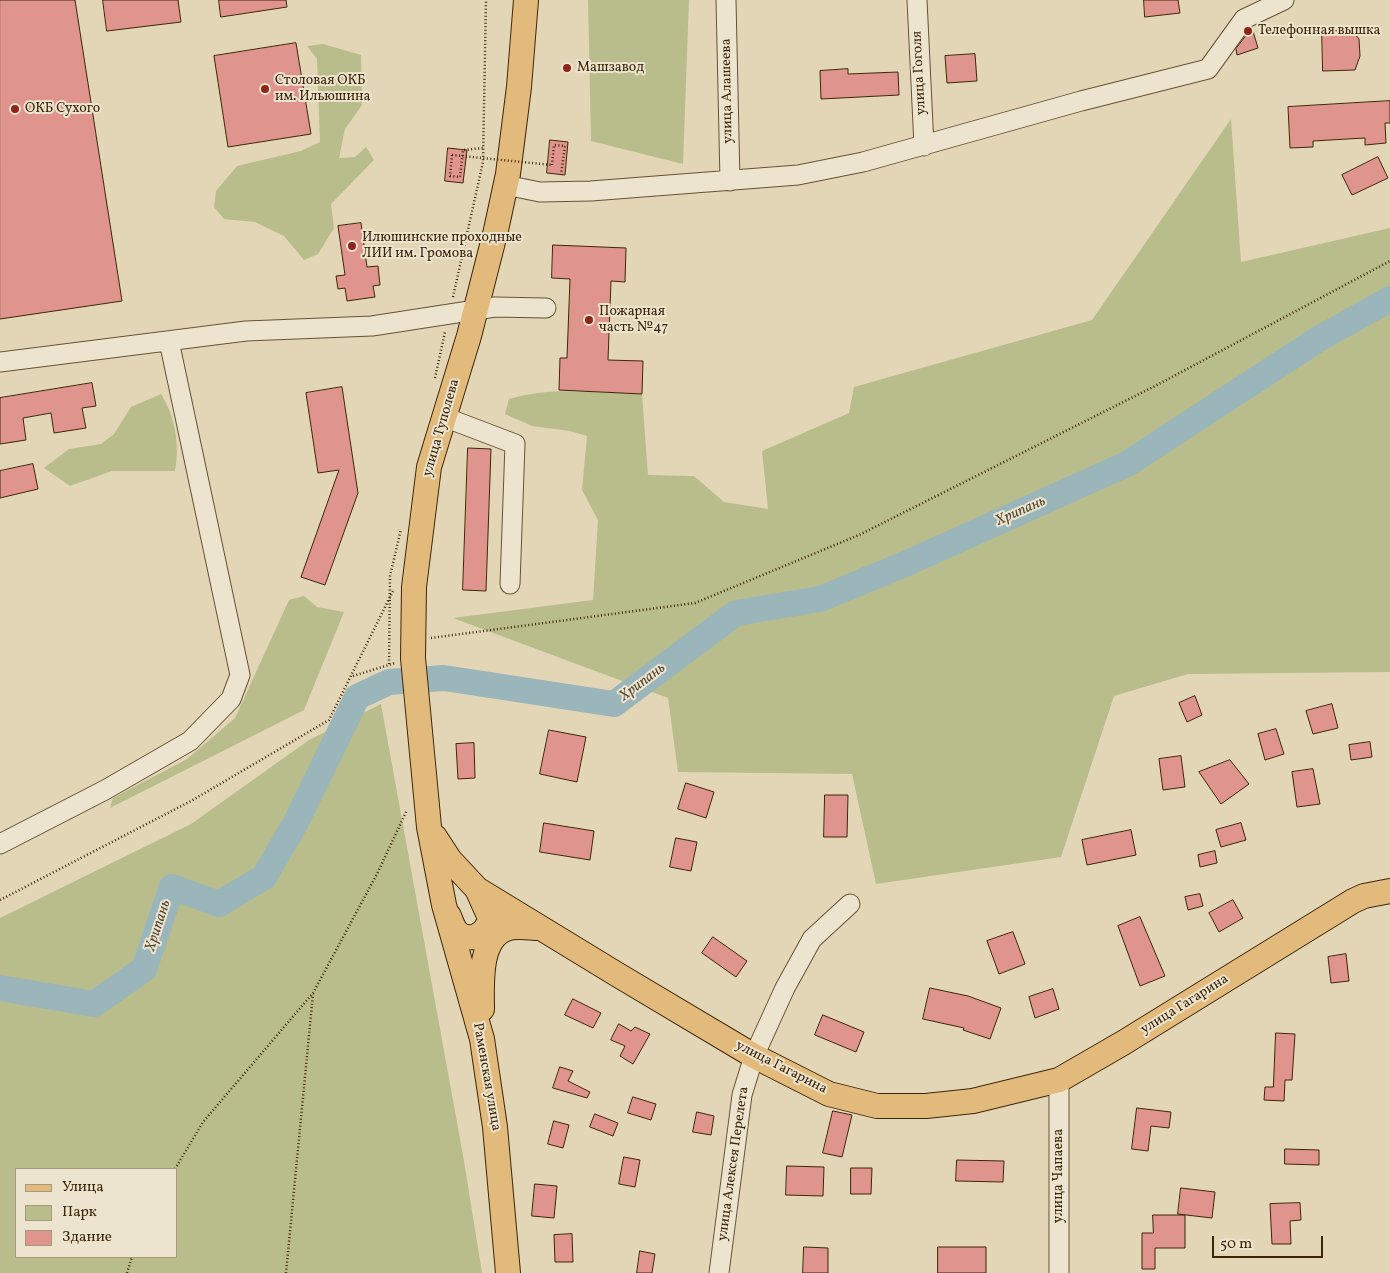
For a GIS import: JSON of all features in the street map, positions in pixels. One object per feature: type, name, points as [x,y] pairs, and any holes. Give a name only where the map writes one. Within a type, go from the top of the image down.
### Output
[{"type":"main road","name":"улица Туполева","points":[[514,0],[518,87]]},
{"type":"main road","name":"улица Туполева","points":[[429,827],[413,649],[414,587],[418,540],[429,466],[476,310],[505,185],[518,87],[526,0]]},
{"type":"main road","name":"улица Гагарина","points":[[429,827],[450,860],[477,889],[754,1056],[829,1094],[877,1106],[926,1106],[973,1101],[1059,1080],[1123,1044],[1353,901],[1364,896],[1390,891]]},
{"type":"main road","name":"Раменская улица","points":[[429,827],[444,905],[482,1039],[495,1127],[508,1273]]},
{"type":"main road","points":[[444,905],[455,930],[462,936],[474,937],[484,932],[490,918],[477,889]]},
{"type":"main road","points":[[482,1039],[482,971],[489,944],[500,932],[507,928],[542,928]]},
{"type":"street","name":"улица Алашеева","points":[[726,0],[730,181]]},
{"type":"street","name":"улица Гоголя","points":[[917,0],[924,146]]},
{"type":"street","points":[[505,185],[540,192],[591,192],[798,175],[863,162],[1081,101],[1208,69],[1244,19],[1284,0]]},
{"type":"street","points":[[0,362],[246,331],[372,326],[495,307],[546,308]]},
{"type":"street","points":[[0,844],[105,790],[190,742],[231,699],[240,675],[169,341]]},
{"type":"street","points":[[444,417],[515,444],[510,584]]},
{"type":"street","name":"улица Алексея Перелета","points":[[719,1273],[742,1095],[754,1056],[785,988],[812,939],[850,904]]},
{"type":"street","name":"улица Чапаева","points":[[1059,1080],[1059,1273]]},
{"type":"path","points":[[483,148],[463,150],[460,177],[450,176],[452,155],[552,166],[554,145],[564,146],[562,175]]},
{"type":"path","points":[[353,676],[413,649],[695,603],[859,535],[1155,386],[1390,261]]},
{"type":"path","points":[[0,900],[192,801],[329,720],[353,676],[378,618],[398,580]]},
{"type":"path","points":[[175,1168],[202,1122],[313,993],[377,874],[408,808]]},
{"type":"path","points":[[286,1273],[313,993]]},
{"type":"path","points":[[127,1273],[132,1258]]},
{"type":"green space","points":[[588,0],[689,0],[683,164],[591,141]]},
{"type":"green space","points":[[323,44],[361,55],[362,105],[345,129],[339,158],[355,157],[366,147],[374,160],[331,204],[334,228],[318,254],[304,260],[284,236],[255,222],[224,219],[214,207],[216,191],[237,166],[301,151],[320,142],[317,59],[307,46]]},
{"type":"green space","points":[[1231,119],[1241,262],[1390,228],[1390,672],[1188,674],[1114,696],[1061,857],[876,884],[852,774],[678,772],[668,698],[453,618],[593,600],[598,520],[582,490],[587,436],[570,431],[532,426],[505,414],[509,399],[558,391],[642,394],[648,475],[694,476],[724,502],[768,509],[762,451],[849,413],[854,387],[1092,320]]},
{"type":"green space","points":[[161,394],[170,412],[175,431],[177,451],[175,471],[112,471],[70,486],[44,468],[69,449],[101,444],[114,434],[131,407]]},
{"type":"green space","points":[[304,596],[317,607],[344,612],[304,710],[110,808],[113,798],[187,759],[235,718],[289,600]]},
{"type":"green space","points":[[381,704],[464,1161],[482,1273],[0,1273],[0,918],[191,824],[309,740]]},
{"type":"building","points":[[0,0],[75,0],[122,301],[0,319]]},
{"type":"building","points":[[103,0],[178,0],[181,22],[107,31]]},
{"type":"building","points":[[219,0],[286,0],[287,7],[221,17]]},
{"type":"building","points":[[1144,0],[1178,0],[1180,13],[1145,17]]},
{"type":"building","name":"Телефонная вышка","points":[[1252,28],[1258,48],[1237,55],[1236,49]]},
{"type":"building","points":[[1322,30],[1353,31],[1359,39],[1360,56],[1355,70],[1323,71]]},
{"type":"building","points":[[296,43],[311,134],[228,147],[214,56]]},
{"type":"building","points":[[975,54],[977,81],[947,83],[945,56]]},
{"type":"building","points":[[848,69],[848,74],[898,72],[899,95],[821,99],[820,71]]},
{"type":"building","points":[[1390,101],[1390,123],[1385,123],[1386,143],[1365,145],[1365,138],[1313,141],[1313,147],[1290,148],[1288,107]]},
{"type":"building","points":[[550,140],[568,142],[565,175],[547,173]]},
{"type":"building","points":[[448,148],[467,150],[463,183],[445,181]]},
{"type":"building","points":[[1378,157],[1388,178],[1352,195],[1342,175]]},
{"type":"building","name":"Илюшинские проходные ЛИИ им. Громова","points":[[361,223],[367,267],[378,266],[380,285],[373,286],[375,297],[347,301],[345,288],[338,289],[336,276],[345,275],[338,226]]},
{"type":"building","name":"Пожарная часть №47","points":[[553,245],[626,248],[625,282],[611,281],[608,360],[643,361],[642,394],[559,390],[560,358],[567,358],[570,279],[552,278]]},
{"type":"building","points":[[92,383],[96,406],[82,408],[86,428],[54,433],[51,413],[23,418],[26,440],[0,444],[0,398]]},
{"type":"building","points":[[342,387],[358,493],[325,585],[301,577],[339,470],[318,473],[306,393]]},
{"type":"building","points":[[468,448],[491,449],[486,591],[463,590]]},
{"type":"building","points":[[33,464],[38,489],[0,498],[0,471]]},
{"type":"building","points":[[1195,696],[1202,715],[1187,722],[1179,703]]},
{"type":"building","points":[[1332,704],[1338,728],[1313,734],[1306,711]]},
{"type":"building","points":[[1276,729],[1284,754],[1265,760],[1258,734]]},
{"type":"building","points":[[549,730],[586,737],[577,782],[540,774]]},
{"type":"building","points":[[1370,742],[1372,757],[1351,760],[1349,745]]},
{"type":"building","points":[[474,743],[475,778],[458,779],[456,744]]},
{"type":"building","points":[[1181,756],[1185,787],[1163,790],[1159,759]]},
{"type":"building","points":[[1230,760],[1249,784],[1221,804],[1199,772]]},
{"type":"building","points":[[1313,769],[1320,804],[1297,807],[1292,772]]},
{"type":"building","points":[[686,783],[714,792],[706,818],[678,809]]},
{"type":"building","points":[[825,795],[848,795],[847,837],[824,837]]},
{"type":"building","points":[[544,823],[594,831],[590,860],[540,852]]},
{"type":"building","points":[[1241,823],[1246,840],[1221,847],[1216,830]]},
{"type":"building","points":[[1131,830],[1136,855],[1087,865],[1082,840]]},
{"type":"building","points":[[676,838],[697,842],[691,871],[670,867]]},
{"type":"building","points":[[1215,851],[1217,863],[1200,867],[1198,855]]},
{"type":"building","points":[[1200,894],[1203,906],[1188,910],[1185,897]]},
{"type":"building","points":[[1233,900],[1243,918],[1219,932],[1209,913]]},
{"type":"building","points":[[1140,917],[1165,976],[1140,986],[1118,926]]},
{"type":"building","points":[[1013,932],[1025,964],[999,974],[987,941]]},
{"type":"building","points":[[713,937],[747,961],[736,977],[702,953]]},
{"type":"building","points":[[1346,954],[1349,981],[1331,983],[1328,957]]},
{"type":"building","points":[[930,988],[968,996],[1001,1008],[990,1039],[963,1030],[964,1028],[923,1019]]},
{"type":"building","points":[[1053,989],[1059,1009],[1035,1018],[1029,997]]},
{"type":"building","points":[[573,999],[601,1013],[593,1028],[565,1015]]},
{"type":"building","points":[[823,1015],[864,1032],[856,1052],[815,1035]]},
{"type":"building","points":[[619,1024],[631,1031],[635,1027],[650,1034],[633,1064],[620,1056],[625,1046],[611,1040]]},
{"type":"building","points":[[1276,1033],[1295,1034],[1292,1080],[1285,1080],[1284,1101],[1264,1100],[1265,1087],[1273,1087]]},
{"type":"building","points":[[560,1067],[573,1071],[568,1081],[590,1092],[587,1098],[553,1088]]},
{"type":"building","points":[[633,1097],[656,1104],[651,1120],[628,1113]]},
{"type":"building","points":[[1137,1108],[1171,1112],[1169,1128],[1151,1126],[1148,1151],[1132,1149]]},
{"type":"building","points":[[833,1111],[852,1115],[842,1157],[823,1153]]},
{"type":"building","points":[[697,1112],[714,1116],[711,1135],[693,1132]]},
{"type":"building","points":[[595,1114],[618,1123],[613,1136],[590,1127]]},
{"type":"building","points":[[554,1121],[569,1125],[563,1148],[548,1144]]},
{"type":"building","points":[[1285,1149],[1319,1150],[1319,1165],[1285,1164]]},
{"type":"building","points":[[624,1157],[640,1160],[635,1187],[619,1184]]},
{"type":"building","points":[[957,1160],[1004,1161],[1003,1182],[956,1181]]},
{"type":"building","points":[[787,1166],[824,1167],[823,1196],[786,1195]]},
{"type":"building","points":[[851,1168],[872,1168],[871,1194],[851,1194]]},
{"type":"building","points":[[535,1184],[557,1186],[554,1218],[532,1216]]},
{"type":"building","points":[[1181,1188],[1215,1192],[1212,1218],[1178,1214]]},
{"type":"building","points":[[1300,1203],[1301,1220],[1290,1221],[1291,1244],[1272,1244],[1270,1204]]},
{"type":"building","points":[[1153,1215],[1185,1215],[1185,1248],[1155,1248],[1155,1269],[1142,1269],[1142,1233],[1153,1233]]},
{"type":"building","points":[[572,1234],[573,1262],[555,1262],[554,1235]]},
{"type":"building","points":[[804,1247],[828,1248],[828,1273],[803,1273]]},
{"type":"building","points":[[938,1247],[986,1247],[986,1273],[938,1273]]},
{"type":"building","points":[[640,1251],[655,1254],[652,1273],[637,1273]]},
{"type":"waterway","name":"Хрипань","points":[[0,988],[94,1004],[144,969],[172,887],[219,904],[264,877],[295,824],[357,697],[389,682],[444,678],[614,704],[736,613],[820,599],[905,564],[1127,464],[1320,338],[1390,299]]},
{"type":"place","name":"Телефонная вышка","points":[[1248,31]]},
{"type":"place","name":"Машзавод","points":[[567,68]]},
{"type":"place","name":"Столовая ОКБ им. Ильюшина","points":[[265,89]]},
{"type":"place","name":"ОКБ Сухого","points":[[15,109]]},
{"type":"place","name":"Илюшинские проходные ЛИИ им. Громова","points":[[352,246]]},
{"type":"place","name":"Пожарная часть №47","points":[[589,320]]}]
